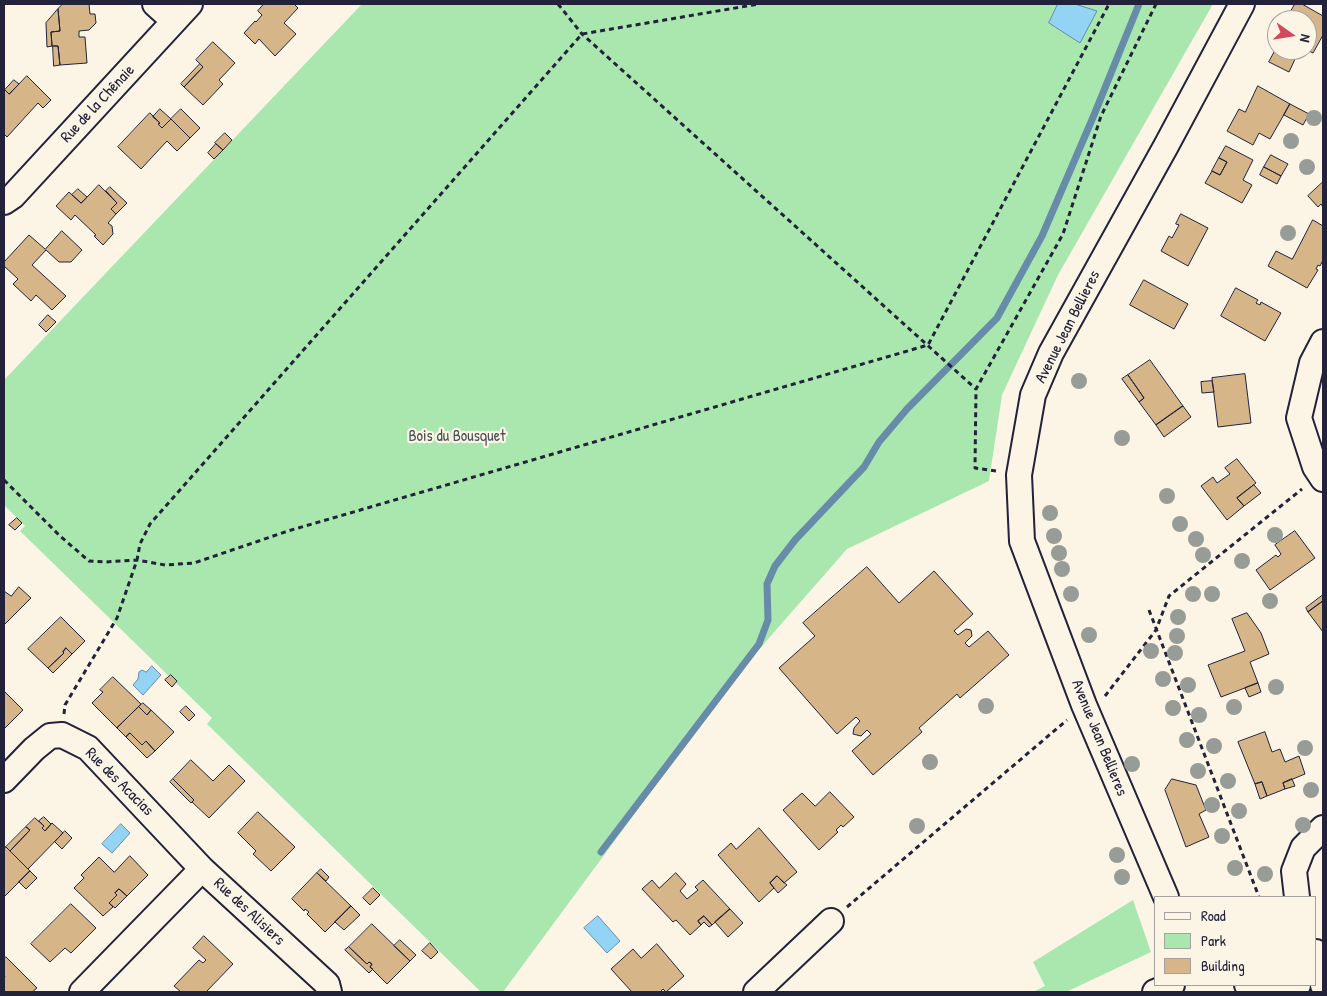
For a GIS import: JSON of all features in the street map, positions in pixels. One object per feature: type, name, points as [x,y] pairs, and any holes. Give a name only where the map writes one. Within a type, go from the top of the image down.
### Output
[{"type":"street","points":[[155,4],[174,22]]},
{"type":"street","name":"Rue de la Chênaie","points":[[4,202],[13,196],[190,4]]},
{"type":"street","name":"Avenue Jean Bellieres","points":[[1166,896],[1092,697],[1022,541],[1019,476],[1033,395],[1051,353],[1166,146],[1242,4]]},
{"type":"street","points":[[1322,477],[1315,466],[1299,418],[1312,364],[1323,342]]},
{"type":"street","points":[[4,780],[34,749],[50,736],[62,735]]},
{"type":"street","name":"Rue des Acacias","points":[[62,735],[88,748],[202,869]]},
{"type":"street","points":[[1297,896],[1294,871],[1303,848],[1323,828]]},
{"type":"street","name":"Rue des Alisiers","points":[[82,992],[202,869],[327,984],[329,992]]},
{"type":"street","points":[[756,992],[830,921]]},
{"type":"street","points":[[1317,962],[1323,986]]},
{"type":"street","points":[[1154,992],[1169,986]]},
{"type":"street","points":[[1250,986],[1271,992]]},
{"type":"path","points":[[558,4],[582,34],[976,389]]},
{"type":"path","points":[[62,735],[65,705],[118,618],[137,560],[140,544],[150,524],[582,34],[759,4]]},
{"type":"path","points":[[4,480],[60,536],[89,561],[137,560],[165,565],[194,563],[288,531],[928,345],[1109,4]]},
{"type":"path","points":[[1019,476],[975,468],[976,389],[1062,234],[1100,116],[1156,4]]},
{"type":"path","points":[[830,921],[1092,697],[1103,698],[1156,630],[1168,596],[1322,477]]},
{"type":"path","points":[[1149,610],[1258,896]]},
{"type":"green space","name":"Bois du Bousquet","points":[[362,4],[1213,4],[1058,275],[1002,395],[989,481],[847,549],[740,671],[503,992],[481,992],[207,724],[212,718],[20,531],[25,526],[4,505],[4,380]]},
{"type":"green space","points":[[1133,900],[1151,952],[1066,992],[1033,992],[1045,986],[1033,962]]},
{"type":"water","points":[[1058,4],[1075,4],[1097,11],[1080,43],[1049,23]]},
{"type":"water","points":[[152,666],[161,675],[143,695],[133,685],[138,679],[139,672],[142,670],[146,672]]},
{"type":"water","points":[[121,824],[130,833],[112,853],[102,844]]},
{"type":"water","points":[[598,916],[620,941],[607,953],[584,928]]},
{"type":"building","points":[[63,4],[89,4],[90,14],[95,14],[96,23],[89,30],[79,31],[79,37],[85,37],[87,63],[60,65],[58,46],[52,46],[51,32],[60,31],[58,9]]},
{"type":"building","points":[[264,4],[294,4],[298,8],[284,23],[296,34],[275,56],[259,39],[255,44],[244,33],[262,15],[258,11]]},
{"type":"building","points":[[1295,4],[1302,4],[1312,10],[1292,10]]},
{"type":"building","points":[[58,9],[60,31],[51,32],[52,46],[47,47],[46,23]]},
{"type":"building","points":[[1317,13],[1323,16],[1323,35],[1317,46]]},
{"type":"building","points":[[213,42],[235,63],[219,80],[223,84],[203,105],[184,87],[203,67],[196,60]]},
{"type":"building","points":[[53,46],[58,46],[60,65],[54,66]]},
{"type":"building","points":[[1270,60],[1295,60],[1289,72],[1269,62]]},
{"type":"building","points":[[200,64],[203,67],[184,87],[181,84]]},
{"type":"building","points":[[27,76],[51,100],[43,108],[38,103],[7,137],[4,134],[4,91],[9,94]]},
{"type":"building","points":[[14,80],[19,84],[9,94],[5,90]]},
{"type":"building","points":[[1258,86],[1290,104],[1270,139],[1259,133],[1253,145],[1227,131],[1239,109],[1245,112]]},
{"type":"building","points":[[1290,104],[1309,114],[1303,125],[1284,115]]},
{"type":"building","points":[[160,109],[171,119],[162,128],[158,124],[160,123],[153,117]]},
{"type":"building","points":[[181,109],[200,128],[190,138],[171,119]]},
{"type":"building","points":[[150,113],[160,123],[158,124],[162,128],[171,119],[190,138],[177,151],[167,141],[141,169],[118,147]]},
{"type":"building","points":[[225,133],[232,140],[223,150],[215,143]]},
{"type":"building","points":[[216,144],[223,150],[214,159],[208,153]]},
{"type":"building","points":[[1226,146],[1253,160],[1243,180],[1252,185],[1242,203],[1205,183],[1212,171],[1220,175],[1227,162],[1219,158]]},
{"type":"building","points":[[1271,155],[1288,164],[1281,176],[1264,167]]},
{"type":"building","points":[[1219,158],[1227,162],[1220,175],[1212,171]]},
{"type":"building","points":[[1264,167],[1281,176],[1277,184],[1260,175]]},
{"type":"building","points":[[1323,182],[1323,207],[1321,204],[1318,207],[1308,196]]},
{"type":"building","points":[[99,185],[117,203],[111,209],[116,214],[108,223],[112,226],[113,234],[103,245],[94,236],[96,235],[75,215],[71,220],[56,206],[69,192],[81,203]]},
{"type":"building","points":[[110,187],[127,203],[116,214],[111,209],[117,203],[106,191]]},
{"type":"building","points":[[78,189],[87,197],[81,203],[72,195]]},
{"type":"building","points":[[1181,214],[1208,228],[1188,266],[1161,251],[1169,236],[1172,238],[1179,225],[1176,224]]},
{"type":"building","points":[[1313,220],[1323,226],[1323,260],[1320,266],[1318,265],[1316,269],[1318,270],[1307,288],[1268,266],[1276,251],[1292,259]]},
{"type":"building","points":[[62,231],[82,250],[71,262],[59,262],[46,250],[32,265],[66,296],[52,310],[36,295],[31,301],[13,284],[18,279],[4,266],[4,262],[29,235],[45,249]]},
{"type":"building","points":[[1144,280],[1188,304],[1174,329],[1130,305]]},
{"type":"building","points":[[1236,288],[1258,300],[1256,303],[1260,305],[1261,302],[1281,313],[1265,341],[1221,316]]},
{"type":"building","points":[[48,315],[56,322],[46,332],[39,325]]},
{"type":"building","points":[[1150,360],[1183,406],[1156,425],[1139,402],[1144,398],[1128,375]]},
{"type":"building","points":[[1245,374],[1251,423],[1218,427],[1212,378]]},
{"type":"building","points":[[1128,375],[1144,398],[1139,402],[1122,379]]},
{"type":"building","points":[[1212,381],[1214,392],[1202,393],[1201,382]]},
{"type":"building","points":[[1183,406],[1191,417],[1164,437],[1156,425]]},
{"type":"building","points":[[1237,459],[1256,483],[1237,498],[1244,506],[1227,520],[1201,486],[1213,477],[1217,483],[1230,474],[1225,468]]},
{"type":"building","points":[[1254,485],[1261,493],[1244,506],[1237,498]]},
{"type":"building","points":[[17,518],[22,523],[15,530],[9,525]]},
{"type":"building","points":[[1295,531],[1315,558],[1270,590],[1256,570],[1276,555],[1278,557],[1281,554],[1275,545]]},
{"type":"building","points":[[867,567],[899,603],[934,571],[973,614],[954,631],[958,635],[966,629],[971,630],[972,636],[965,643],[969,647],[988,631],[1009,655],[960,698],[957,694],[919,728],[922,732],[873,775],[852,751],[871,734],[867,730],[861,736],[853,734],[854,728],[860,721],[856,717],[837,734],[779,668],[815,636],[803,623]]},
{"type":"building","points":[[19,587],[31,598],[4,625],[4,591],[11,596]]},
{"type":"building","points":[[1323,595],[1323,601],[1308,612],[1306,608]]},
{"type":"building","points":[[1323,601],[1323,632],[1308,612]]},
{"type":"building","points":[[1247,613],[1261,633],[1269,654],[1250,662],[1258,683],[1221,697],[1208,665],[1245,651],[1232,619]]},
{"type":"building","points":[[61,617],[85,641],[72,654],[66,648],[64,653],[48,668],[28,649]]},
{"type":"building","points":[[66,648],[72,654],[53,673],[48,668],[64,653]]},
{"type":"building","points":[[171,675],[177,681],[172,687],[165,680]]},
{"type":"building","points":[[113,677],[141,704],[117,728],[92,703],[103,692],[100,690]]},
{"type":"building","points":[[1258,683],[1261,692],[1249,697],[1245,688]]},
{"type":"building","points":[[4,691],[23,710],[4,729]]},
{"type":"building","points":[[143,703],[151,710],[147,715],[139,707]]},
{"type":"building","points":[[186,706],[195,715],[189,721],[180,712]]},
{"type":"building","points":[[139,707],[147,715],[151,710],[174,732],[155,751],[146,741],[142,745],[130,733],[126,737],[117,728]]},
{"type":"building","points":[[1265,732],[1272,752],[1280,749],[1285,762],[1299,756],[1305,774],[1283,783],[1285,789],[1267,796],[1262,782],[1255,784],[1238,742]]},
{"type":"building","points":[[130,733],[142,745],[146,741],[155,751],[147,758],[126,737]]},
{"type":"building","points":[[191,760],[213,781],[229,765],[245,781],[209,818],[192,802],[194,800],[173,779]]},
{"type":"building","points":[[173,779],[194,800],[191,803],[170,782]]},
{"type":"building","points":[[1172,779],[1196,785],[1206,810],[1199,814],[1209,837],[1186,847],[1165,790]]},
{"type":"building","points":[[1292,779],[1295,786],[1285,789],[1283,783]]},
{"type":"building","points":[[1262,782],[1267,796],[1260,799],[1255,784]]},
{"type":"building","points":[[830,792],[854,817],[843,827],[841,825],[836,830],[838,832],[819,850],[783,810],[802,793],[815,806]]},
{"type":"building","points":[[258,812],[295,847],[271,871],[253,854],[256,851],[238,833]]},
{"type":"building","points":[[44,817],[51,824],[45,831],[42,828],[44,826],[39,821]]},
{"type":"building","points":[[35,818],[44,826],[42,828],[45,831],[52,823],[63,833],[28,869],[10,851],[30,830],[26,827]]},
{"type":"building","points":[[26,827],[30,830],[10,851],[6,847]]},
{"type":"building","points":[[759,828],[797,872],[784,883],[777,876],[770,883],[774,888],[759,902],[718,855],[731,843],[736,849]]},
{"type":"building","points":[[65,831],[72,838],[62,849],[55,842]]},
{"type":"building","points":[[6,847],[30,871],[4,897],[4,850]]},
{"type":"building","points":[[130,856],[148,875],[127,896],[119,889],[115,893],[117,895],[109,903],[113,907],[103,916],[74,888],[84,878],[81,875],[99,857],[114,872]]},
{"type":"building","points":[[321,869],[329,877],[326,881],[317,873]]},
{"type":"building","points":[[30,871],[37,878],[26,889],[19,882]]},
{"type":"building","points":[[317,873],[351,906],[325,932],[307,914],[309,912],[305,909],[304,911],[292,899]]},
{"type":"building","points":[[676,873],[686,884],[680,891],[687,899],[698,890],[695,887],[703,880],[730,909],[712,925],[704,916],[698,921],[701,925],[690,935],[676,920],[673,922],[642,889],[652,880],[659,888]]},
{"type":"building","points":[[777,876],[787,885],[778,893],[770,883]]},
{"type":"building","points":[[373,888],[380,895],[370,905],[363,898]]},
{"type":"building","points":[[119,889],[127,896],[115,908],[109,903],[117,895],[115,893]]},
{"type":"building","points":[[71,904],[96,928],[71,953],[65,948],[50,962],[31,944]]},
{"type":"building","points":[[351,906],[360,915],[344,930],[335,922]]},
{"type":"building","points":[[730,909],[743,923],[728,937],[715,922]]},
{"type":"building","points":[[704,916],[712,925],[709,927],[704,922],[701,925],[698,921]]},
{"type":"building","points":[[372,924],[410,961],[387,984],[370,967],[372,964],[369,962],[367,964],[349,947]]},
{"type":"building","points":[[204,936],[233,964],[206,992],[181,992],[174,986],[199,960],[203,963],[206,960],[193,948]]},
{"type":"building","points":[[400,940],[416,955],[410,961],[394,946]]},
{"type":"building","points":[[430,943],[438,952],[431,959],[422,951]]},
{"type":"building","points":[[657,944],[684,976],[666,992],[663,989],[660,992],[632,992],[611,969],[633,949],[641,958]]},
{"type":"building","points":[[349,947],[367,964],[369,962],[372,964],[370,967],[373,969],[369,973],[345,950]]},
{"type":"building","points":[[6,957],[37,988],[32,992],[4,992],[4,959]]},
{"type":"waterway","points":[[601,852],[759,644],[768,620],[767,584],[775,566],[795,540],[864,467],[879,442],[907,409],[997,318],[1042,236],[1139,4]]}]
